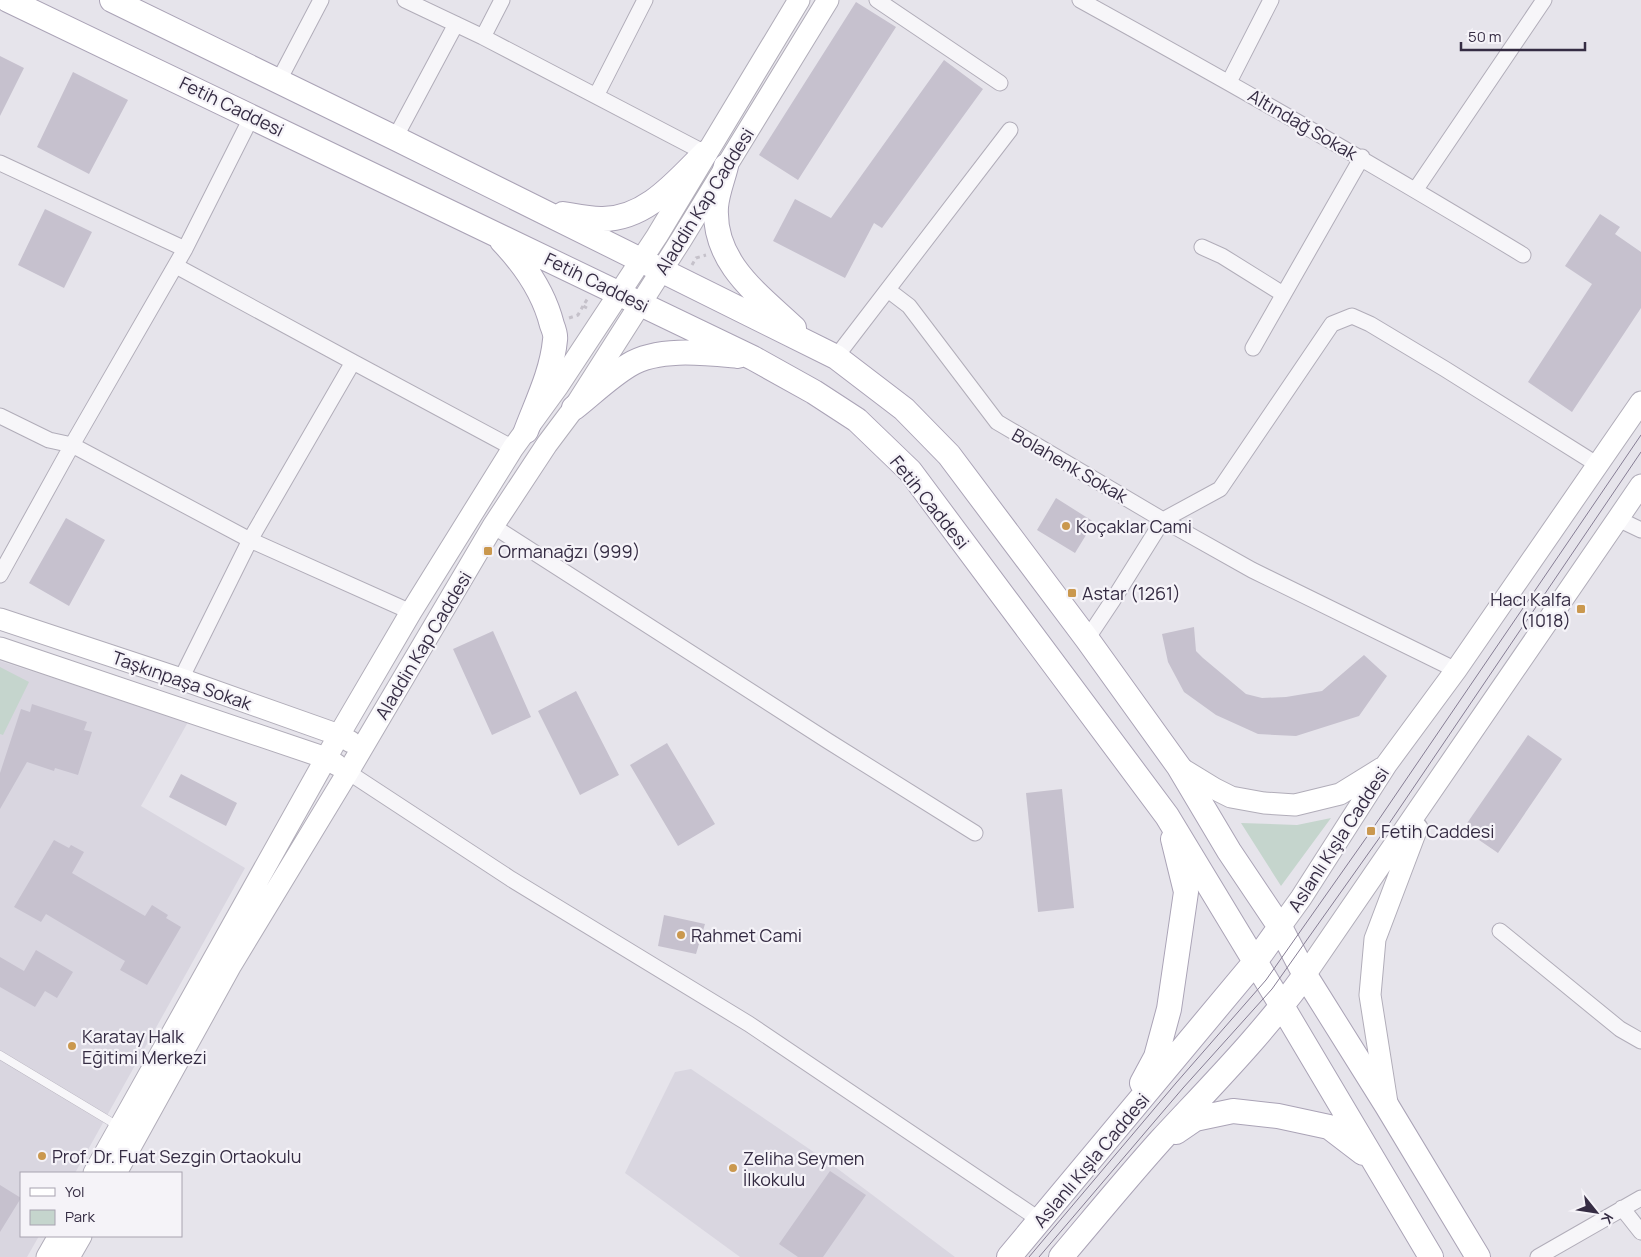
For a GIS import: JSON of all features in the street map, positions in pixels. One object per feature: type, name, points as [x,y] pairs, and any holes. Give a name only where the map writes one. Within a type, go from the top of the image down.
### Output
[{"type":"main road","name":"Fetih Caddesi","points":[[8,0],[753,358],[814,392],[857,420],[910,471],[1167,816],[1430,1257]]},
{"type":"main road","points":[[112,0],[812,344],[836,357],[904,409],[949,455],[1087,639],[1179,767],[1229,851],[1280,927],[1305,975],[1478,1257]]},
{"type":"main road","points":[[538,209],[602,220],[633,214],[655,200],[705,154]]},
{"type":"main road","points":[[726,166],[716,207],[719,236],[728,260],[745,282],[812,344]]},
{"type":"main road","points":[[495,234],[518,258],[530,276],[549,314],[556,338],[550,368],[520,440]]},
{"type":"main road","points":[[574,408],[629,364],[657,355],[703,353],[753,358]]},
{"type":"main road","points":[[1123,1120],[1156,1057],[1169,1008],[1178,956],[1186,892],[1167,816]]},
{"type":"main road","name":"Aslanlı Kışla Caddesi","points":[[1009,1257],[1255,962],[1280,927]]},
{"type":"main road","points":[[1061,1257],[1158,1143],[1258,1036],[1305,975]]},
{"type":"main road","points":[[1158,1143],[1195,1119],[1233,1111],[1278,1116],[1329,1127],[1374,1162]]},
{"type":"street","points":[[278,82],[322,0]]},
{"type":"street","points":[[405,0],[483,37],[705,154]]},
{"type":"street","points":[[483,37],[502,0]]},
{"type":"street","points":[[596,96],[645,0]]},
{"type":"street","name":"Aladdin Kap Caddesi","points":[[117,1172],[231,966],[493,526],[547,444],[574,408],[640,303],[657,236],[798,0]]},
{"type":"street","name":"Aladdin Kap Caddesi","points":[[95,1172],[338,735],[411,612],[520,440],[558,386],[619,292],[651,265],[726,166],[828,0]]},
{"type":"street","points":[[877,0],[1000,83]]},
{"type":"street","name":"Altındağ Sokak","points":[[1080,0],[1362,157],[1522,255]]},
{"type":"street","points":[[1229,82],[1271,0]]},
{"type":"street","points":[[1416,189],[1544,0]]},
{"type":"street","points":[[395,138],[456,24]]},
{"type":"street","points":[[0,575],[72,445],[185,250],[252,116]]},
{"type":"street","points":[[836,357],[1010,130]]},
{"type":"street","points":[[1253,348],[1362,157]]},
{"type":"street","points":[[0,163],[185,250]]},
{"type":"street","points":[[1202,247],[1222,256],[1283,294]]},
{"type":"street","points":[[176,266],[353,362],[520,440]]},
{"type":"street","name":"Bolahenk Sokak","points":[[888,290],[909,306],[997,422],[1252,570],[1456,670]]},
{"type":"street","points":[[1087,639],[1114,600],[1163,520],[1220,488],[1332,324],[1352,316],[1370,324],[1437,364],[1598,465]]},
{"type":"street","points":[[181,679],[250,540],[353,362]]},
{"type":"street","name":"Aslanlı Kışla Caddesi","points":[[1280,927],[1301,898],[1386,765],[1456,670],[1641,402]]},
{"type":"street","points":[[0,416],[49,440],[72,445],[250,540],[411,612]]},
{"type":"street","points":[[1305,975],[1641,485]]},
{"type":"street","points":[[1618,519],[1641,530]]},
{"type":"street","points":[[493,526],[975,833]]},
{"type":"street","name":"Taşkınpaşa Sokak","points":[[0,619],[181,679],[338,735],[361,749]]},
{"type":"street","points":[[0,648],[326,758],[511,878],[748,1024],[1040,1220]]},
{"type":"street","points":[[1179,767],[1231,797],[1264,803],[1295,805],[1340,794],[1386,765]]},
{"type":"street","points":[[1387,1106],[1370,995],[1376,938],[1431,793]]},
{"type":"street","points":[[1500,931],[1620,1029],[1641,1041]]},
{"type":"street","points":[[1538,1257],[1641,1198]]},
{"type":"street","points":[[1622,1208],[1641,1232]]},
{"type":"street","points":[[47,1257],[58,1237]]},
{"type":"street","points":[[69,1257],[80,1237]]},
{"type":"lane","points":[[0,1055],[120,1128]]},
{"type":"shaded area","points":[[0,661],[188,722],[141,806],[245,868],[76,1172],[20,1172],[20,1237],[38,1237],[27,1257],[0,1257]]},
{"type":"shaded area","name":"Zeliha Seymen İlkokulu","points":[[691,1069],[830,1163],[955,1257],[740,1257],[625,1173],[675,1072]]},
{"type":"green space","points":[[0,667],[29,682],[3,735],[0,734]]},
{"type":"green space","points":[[1331,818],[1281,886],[1241,823],[1297,825]]},
{"type":"building","points":[[856,2],[896,27],[798,180],[759,155]]},
{"type":"building","points":[[0,56],[24,68],[0,116]]},
{"type":"building","points":[[944,60],[983,89],[882,228],[874,223],[845,278],[773,241],[795,199],[831,218]]},
{"type":"building","points":[[73,72],[128,100],[89,174],[37,147]]},
{"type":"building","points":[[45,209],[92,232],[64,288],[18,265]]},
{"type":"building","points":[[1600,214],[1620,227],[1615,234],[1641,252],[1641,308],[1572,412],[1528,382],[1592,284],[1565,266]]},
{"type":"building","name":"Koçaklar Cami","points":[[1056,498],[1094,522],[1075,553],[1037,530]]},
{"type":"building","points":[[66,518],[105,540],[69,606],[29,583]]},
{"type":"building","points":[[1194,627],[1196,651],[1246,694],[1262,698],[1286,697],[1322,691],[1364,655],[1387,676],[1359,716],[1296,736],[1258,734],[1216,715],[1184,692],[1168,662],[1162,634]]},
{"type":"building","points":[[493,631],[531,717],[492,735],[453,649]]},
{"type":"building","points":[[576,691],[619,775],[580,795],[538,711]]},
{"type":"building","points":[[32,704],[87,722],[84,730],[92,732],[78,775],[55,768],[54,771],[27,762],[0,809],[0,773],[21,709],[30,712]]},
{"type":"building","points":[[1528,735],[1562,759],[1498,853],[1463,829]]},
{"type":"building","points":[[667,743],[715,824],[678,846],[630,765]]},
{"type":"building","points":[[181,774],[237,803],[226,826],[169,797]]},
{"type":"building","points":[[1062,789],[1074,908],[1038,912],[1026,793]]},
{"type":"building","points":[[54,840],[69,848],[71,845],[84,852],[72,873],[145,916],[152,905],[168,915],[166,918],[181,927],[147,985],[120,970],[125,961],[46,914],[41,922],[14,907]]},
{"type":"building","name":"Rahmet Cami","points":[[664,915],[705,924],[696,954],[658,946]]},
{"type":"building","points":[[36,950],[73,972],[57,998],[45,991],[35,1007],[0,987],[0,957],[24,971]]},
{"type":"building","points":[[830,1171],[866,1195],[823,1257],[798,1257],[779,1244]]},
{"type":"building","points":[[0,1185],[20,1197],[20,1200],[0,1232]]},
{"type":"tram line","points":[[1029,1257],[1266,980],[1371,831],[1641,435]]},
{"type":"tram line","points":[[1039,1257],[1183,1088],[1272,989],[1380,837],[1641,452]]},
{"type":"place","name":"Koçaklar Cami","points":[[1066,526]]},
{"type":"place","name":"Ormanağzı (999)","points":[[488,551]]},
{"type":"place","name":"Astar (1261)","points":[[1072,593]]},
{"type":"place","name":"Hacı Kalfa (1018)","points":[[1581,609]]},
{"type":"place","name":"Fetih Caddesi","points":[[1371,831]]},
{"type":"place","name":"Rahmet Cami","points":[[681,935]]},
{"type":"place","name":"Karatay Halk Eğitimi Merkezi","points":[[72,1046]]},
{"type":"place","name":"Prof. Dr. Fuat Sezgin Ortaokulu","points":[[42,1156]]},
{"type":"place","name":"Zeliha Seymen İlkokulu","points":[[733,1168]]}]
